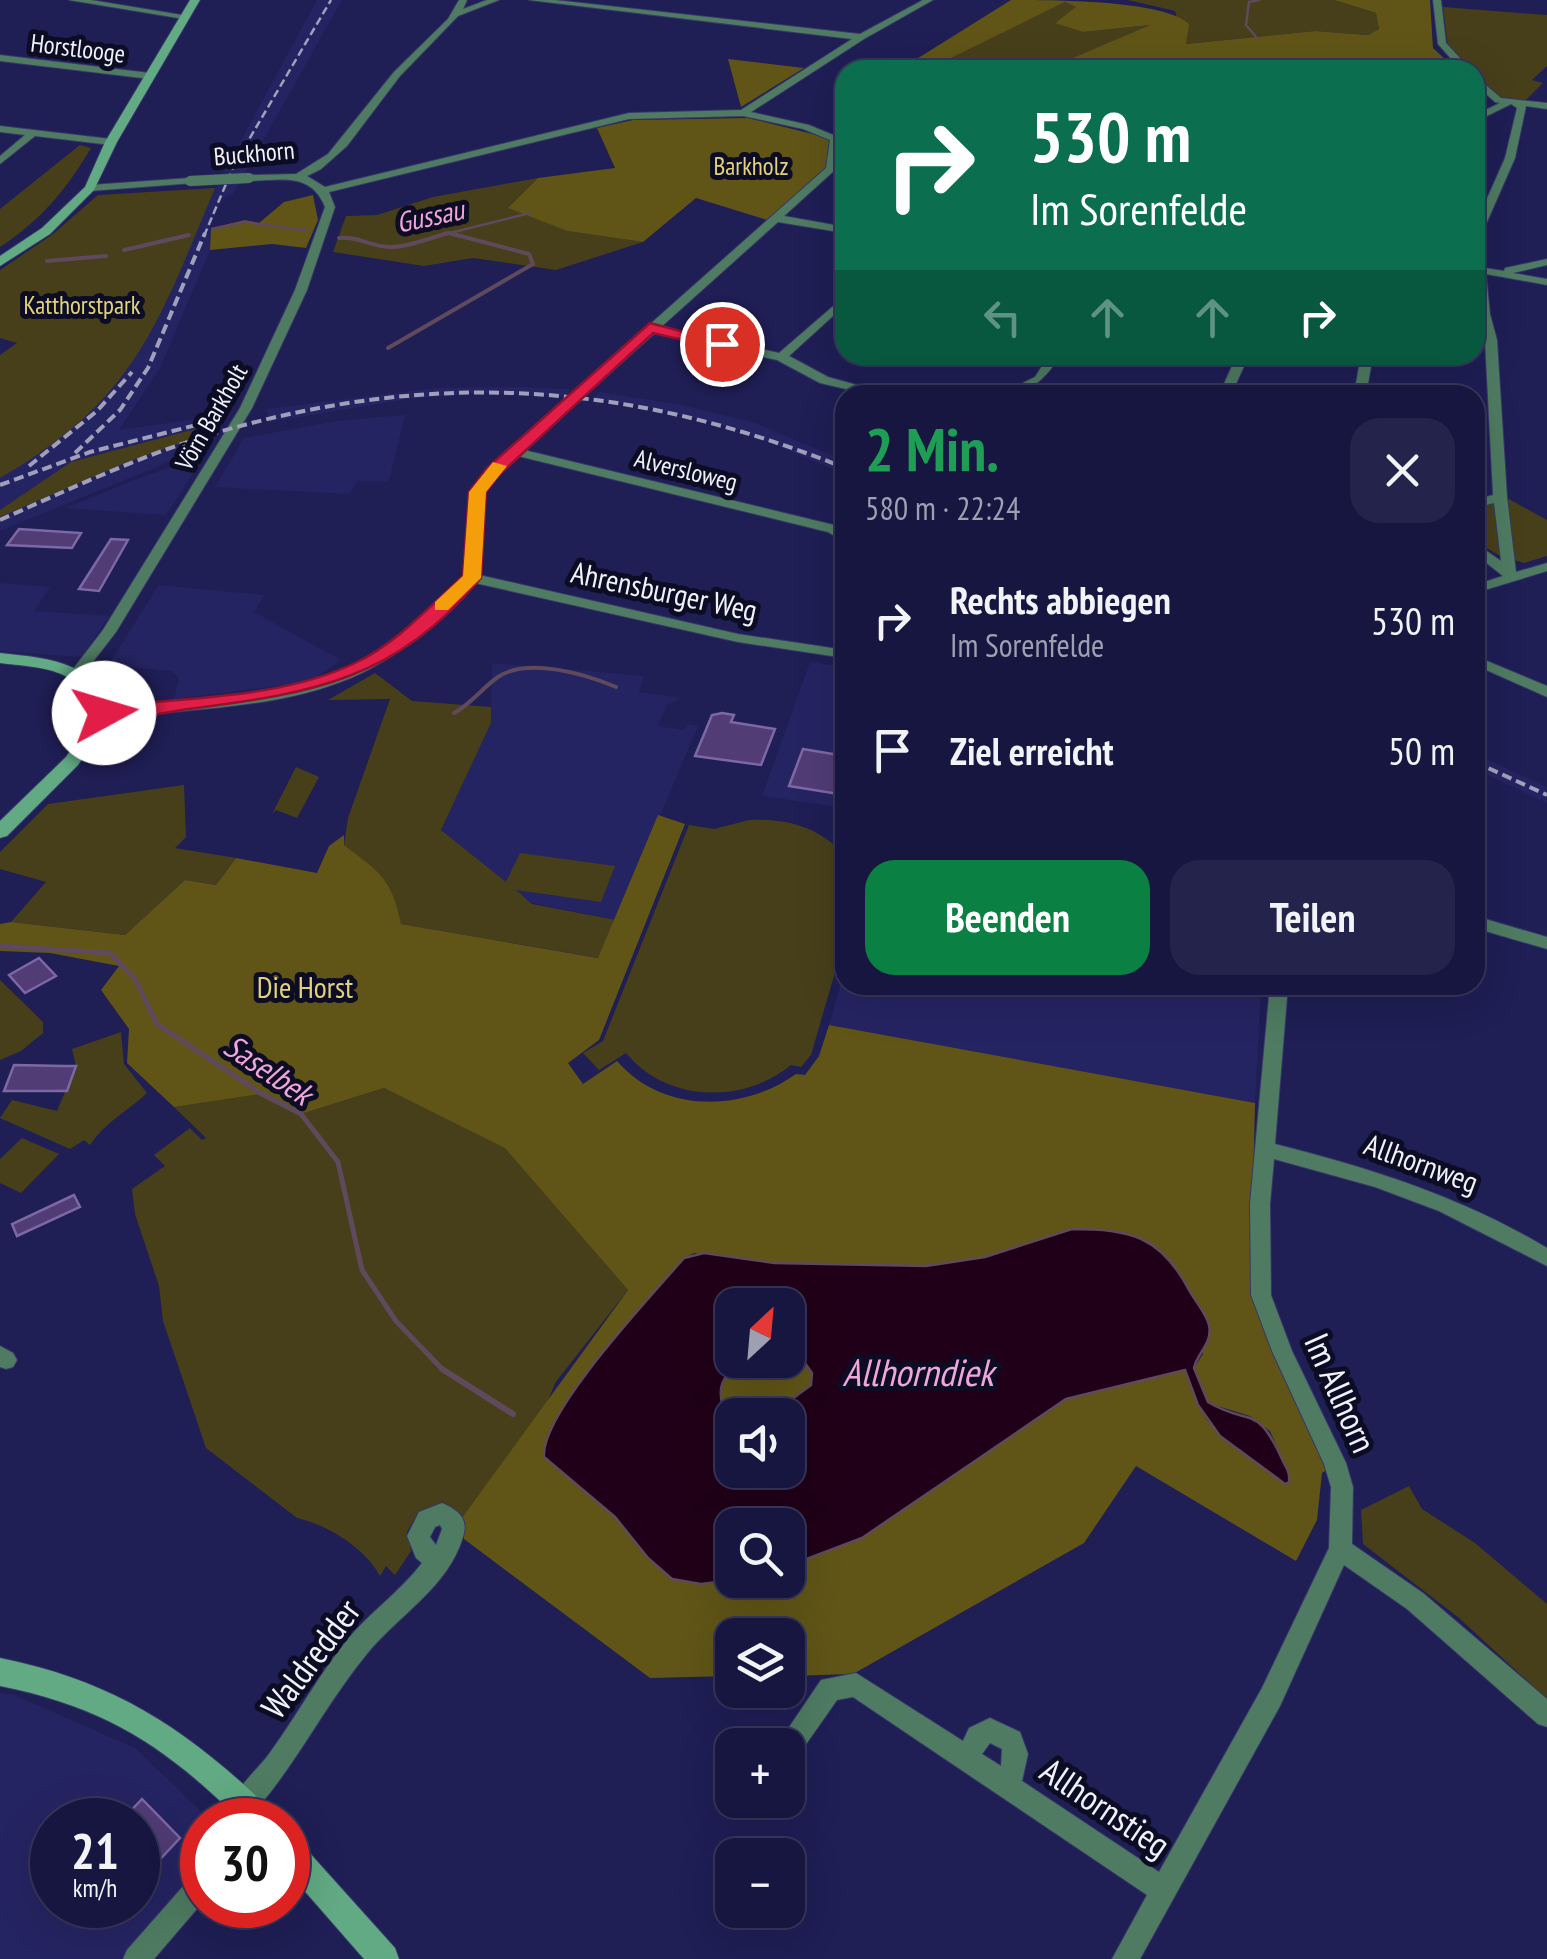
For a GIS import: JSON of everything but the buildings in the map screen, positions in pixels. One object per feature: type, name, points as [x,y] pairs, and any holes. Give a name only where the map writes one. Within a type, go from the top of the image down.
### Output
[{"type":"main road","points":[[0,262],[46,230],[90,188],[112,142],[195,0]]},
{"type":"main road","points":[[0,658],[77,672],[97,687],[104,713],[72,760],[0,832]]},
{"type":"main road","points":[[0,1672],[75,1689],[112,1704],[181,1746],[237,1798]]},
{"type":"main road","points":[[310,1875],[384,1959]]},
{"type":"street","points":[[73,0],[184,16]]},
{"type":"street","name":"Buckhorn","points":[[90,188],[300,176],[360,127],[396,75],[458,14],[463,0]]},
{"type":"street","points":[[458,14],[496,0]]},
{"type":"street","points":[[534,0],[861,37]]},
{"type":"street","points":[[744,112],[861,37],[929,0]]},
{"type":"street","points":[[1437,0],[1442,44],[1457,60]]},
{"type":"street","name":"Horstlooge","points":[[0,58],[150,76]]},
{"type":"street","points":[[1485,85],[1522,108],[1510,158],[1485,215]]},
{"type":"street","points":[[1485,115],[1513,103],[1547,106]]},
{"type":"street","points":[[104,713],[318,685],[361,668],[393,648],[472,578],[478,492],[514,451],[831,169],[835,140],[830,134],[744,112],[625,116],[323,190],[300,176]]},
{"type":"street","points":[[0,129],[112,142]]},
{"type":"street","points":[[0,161],[33,134]]},
{"type":"street","points":[[831,169],[835,169]]},
{"type":"street","name":"Vörn Barkholt","points":[[77,672],[102,642],[246,408],[326,229],[330,207],[323,190]]},
{"type":"street","points":[[776,218],[835,228]]},
{"type":"street","points":[[1499,272],[1547,262]]},
{"type":"street","points":[[1485,270],[1547,282]]},
{"type":"street","points":[[781,357],[835,308]]},
{"type":"street","points":[[1485,317],[1492,340],[1500,497],[1510,575]]},
{"type":"street","points":[[650,328],[781,357],[824,380],[845,385]]},
{"type":"street","points":[[1026,385],[1039,379],[1048,365]]},
{"type":"street","name":"Alversloweg","points":[[514,451],[835,530]]},
{"type":"street","points":[[1485,501],[1500,497]]},
{"type":"street","points":[[1485,555],[1510,575]]},
{"type":"street","points":[[1485,585],[1547,567]]},
{"type":"street","name":"Ahrensburger Weg","points":[[472,578],[738,638],[835,653]]},
{"type":"street","points":[[1485,664],[1547,692]]},
{"type":"street","points":[[1485,925],[1547,943]]},
{"type":"street","name":"Im Allhorn","points":[[1124,1959],[1271,1697],[1340,1549],[1342,1487],[1336,1463],[1282,1351],[1261,1296],[1258,1240],[1278,995]]},
{"type":"street","name":"Allhornweg","points":[[1266,1149],[1380,1178],[1446,1202],[1547,1258]]},
{"type":"street","points":[[1340,1549],[1415,1602],[1547,1716]]},
{"type":"street","name":"Waldredder","points":[[263,1798],[273,1770],[362,1642],[410,1597],[437,1561]]},
{"type":"street","name":"Allhornstieg","points":[[802,1728],[830,1688],[856,1686],[1161,1888]]},
{"type":"street","name":"Allhornstieg","points":[[966,1758],[978,1736],[990,1730],[1011,1740],[1016,1754],[1009,1784]]},
{"type":"street","points":[[136,1959],[180,1909]]},
{"type":"shaded area","points":[[317,0],[342,0],[233,194],[222,199],[210,226],[210,250],[161,366],[119,430],[230,414],[208,446],[0,531],[0,478],[12,471],[215,188]]},
{"type":"shaded area","points":[[436,388],[571,389],[566,396],[480,393],[408,399],[270,422],[266,409]]},
{"type":"shaded area","points":[[600,392],[682,405],[755,423],[835,457],[835,470],[732,427],[638,405],[592,399]]},
{"type":"shaded area","points":[[405,415],[389,481],[358,481],[349,494],[215,487],[244,438],[336,421]]},
{"type":"shaded area","points":[[205,455],[166,515],[66,508],[134,480]]},
{"type":"shaded area","points":[[0,583],[50,587],[34,611],[109,616],[82,657],[0,651]]},
{"type":"shaded area","points":[[159,585],[264,595],[254,612],[341,660],[309,682],[174,699],[179,678],[171,671],[108,665]]},
{"type":"shaded area","points":[[810,662],[835,666],[835,807],[762,796]]},
{"type":"shaded area","points":[[492,663],[644,676],[639,692],[681,698],[667,705],[658,726],[684,730],[687,724],[698,726],[616,920],[532,903],[441,830],[491,723]]},
{"type":"shaded area","points":[[1485,759],[1547,787],[1547,803],[1485,774]]},
{"type":"shaded area","points":[[838,995],[1260,995],[1255,1103],[829,1025]]},
{"type":"shaded area","points":[[0,1693],[14,1695],[135,1748],[187,1798],[180,1798],[180,1893],[160,1915],[160,1798],[30,1798],[30,1928],[148,1928],[120,1959],[0,1959]]},
{"type":"green space","points":[[1011,0],[1106,3],[1157,10],[1189,24],[1186,44],[1315,31],[1368,35],[1379,29],[1376,13],[1334,0],[1430,0],[1433,48],[1446,60],[1068,60],[1150,25],[1083,32],[1055,23],[1076,7],[1065,2],[947,60],[915,60]]},
{"type":"green space","points":[[1128,0],[1334,0],[1376,13],[1379,29],[1368,35],[1315,31],[1185,44],[1175,11]]},
{"type":"green space","points":[[1065,2],[1076,7],[1067,18],[1055,22],[1083,32],[1150,25],[1068,60],[947,60]]},
{"type":"green space","points":[[1443,7],[1547,15],[1547,66],[1532,80],[1543,83],[1525,101],[1502,100],[1485,84],[1485,60],[1460,60],[1448,48]]},
{"type":"green space","points":[[728,59],[804,68],[741,107]]},
{"type":"green space","name":"Barkholz","points":[[748,118],[829,138],[829,166],[767,220],[696,198],[643,242],[567,231],[508,208],[538,178],[615,168],[597,128],[633,120]]},
{"type":"green space","points":[[80,145],[91,148],[62,191],[28,226],[0,247],[0,209]]},
{"type":"green space","points":[[538,178],[509,208],[567,231],[643,242],[556,270],[473,258],[424,266],[333,252],[346,216],[377,215],[433,197]]},
{"type":"green space","name":"Katthorstpark","points":[[215,188],[158,319],[113,388],[46,449],[0,478],[0,355],[17,343],[0,338],[0,270],[53,234],[98,195]]},
{"type":"green space","points":[[313,195],[318,220],[306,248],[272,244],[210,250],[211,228],[245,220],[259,223],[284,202]]},
{"type":"green space","points":[[222,422],[217,430],[130,461],[0,517],[0,510],[71,462]]},
{"type":"green space","points":[[1495,497],[1500,556],[1485,547],[1485,500]]},
{"type":"green space","points":[[1507,498],[1547,520],[1547,556],[1524,563],[1511,559]]},
{"type":"green space","points":[[375,673],[412,701],[491,707],[491,723],[441,830],[506,882],[520,853],[615,866],[601,902],[516,890],[532,904],[616,920],[599,958],[401,924],[355,854],[344,845],[348,818],[390,699],[328,700]]},
{"type":"green space","points":[[296,767],[319,777],[297,818],[276,810],[272,814]]},
{"type":"green space","points":[[184,785],[186,837],[175,848],[236,858],[216,885],[185,880],[125,935],[11,922],[46,882],[0,869],[0,852],[48,804]]},
{"type":"green space","name":"Die Horst","points":[[658,815],[685,824],[599,1040],[568,1063],[583,1084],[617,1061],[657,1091],[704,1102],[728,1101],[775,1087],[796,1074],[805,1075],[819,1056],[829,1025],[1255,1103],[1251,1275],[1254,1298],[1330,1468],[1322,1473],[1317,1520],[1296,1561],[1136,1466],[1084,1543],[853,1674],[805,1675],[805,1618],[715,1618],[715,1676],[650,1678],[464,1539],[462,1518],[628,1290],[505,1148],[384,1088],[301,1114],[260,1094],[174,1107],[127,1063],[129,1029],[101,990],[119,966],[50,953],[0,951],[0,924],[11,922],[125,935],[185,880],[216,885],[236,858],[317,873],[329,846],[344,835],[344,845],[388,886],[401,924],[598,958]],"holes":[[[1072,1229],[1131,1236],[1168,1258],[1189,1297],[1203,1354],[1194,1368],[1208,1403],[1250,1416],[1270,1431],[1289,1473],[1275,1476],[1227,1442],[1206,1419],[1185,1370],[1066,1399],[862,1537],[805,1559],[805,1598],[715,1598],[715,1583],[701,1584],[648,1558],[616,1517],[544,1457],[548,1438],[579,1385],[649,1298],[684,1258],[694,1253],[774,1263],[926,1266],[985,1257]]]},
{"type":"green space","points":[[749,820],[776,821],[814,831],[835,846],[835,972],[811,1055],[801,1067],[791,1065],[750,1087],[728,1092],[683,1089],[662,1081],[626,1053],[599,1070],[583,1053],[603,1041],[689,825],[714,829]]},
{"type":"green space","points":[[0,980],[43,1022],[43,1033],[21,1051],[0,1060]]},
{"type":"green space","points":[[121,1032],[124,1064],[147,1093],[90,1145],[84,1140],[70,1149],[0,1118],[12,1100],[57,1111],[76,1066],[72,1049]]},
{"type":"green space","points":[[384,1088],[505,1147],[628,1290],[555,1383],[548,1401],[472,1507],[462,1518],[440,1504],[418,1513],[407,1532],[411,1551],[395,1575],[386,1566],[380,1576],[365,1556],[344,1539],[297,1518],[206,1448],[163,1321],[159,1286],[135,1214],[132,1189],[165,1166],[154,1155],[190,1128],[202,1140],[206,1138],[174,1107],[260,1093],[301,1114]]},
{"type":"green space","points":[[22,1138],[59,1154],[21,1193],[0,1183],[0,1159]]},
{"type":"green space","points":[[805,1363],[812,1373],[811,1385],[795,1398],[722,1398],[721,1384],[726,1378],[805,1378]]},
{"type":"green space","points":[[1409,1486],[1422,1509],[1475,1543],[1547,1604],[1547,1699],[1459,1618],[1363,1544],[1361,1510]]},
{"type":"water","name":"Allhorndiek","points":[[1072,1229],[1111,1231],[1142,1239],[1167,1258],[1208,1321],[1209,1337],[1194,1368],[1208,1402],[1258,1423],[1273,1441],[1289,1482],[1285,1484],[1220,1436],[1198,1405],[1185,1370],[1066,1399],[862,1538],[805,1560],[805,1508],[715,1508],[715,1582],[701,1584],[672,1579],[648,1558],[615,1517],[544,1457],[548,1437],[578,1384],[684,1258],[704,1253],[774,1263],[926,1266],[985,1257]],"holes":[[[715,1288],[805,1288],[805,1363],[812,1373],[811,1385],[793,1398],[805,1398],[805,1488],[715,1488],[715,1398],[721,1398],[726,1378],[715,1378]]]},
{"type":"waterway","points":[[1257,38],[1246,25],[1249,2],[1259,0]]},
{"type":"waterway","name":"Gussau","points":[[449,233],[530,213]]},
{"type":"waterway","name":"Gussau","points":[[212,229],[245,222],[309,231]]},
{"type":"waterway","name":"Gussau","points":[[339,238],[393,247],[448,233]]},
{"type":"waterway","name":"Gussau","points":[[438,236],[448,233]]},
{"type":"waterway","name":"Gussau","points":[[448,233],[458,236]]},
{"type":"waterway","points":[[388,348],[533,264],[529,254],[449,233]]},
{"type":"waterway","name":"Gussau","points":[[124,250],[189,235],[185,236]]},
{"type":"waterway","name":"Gussau","points":[[47,261],[106,256]]},
{"type":"waterway","points":[[454,713],[498,677],[525,668],[573,673],[616,687]]},
{"type":"waterway","name":"Saselbek","points":[[0,946],[110,953],[135,979],[157,1024],[260,1093],[301,1114],[338,1162],[362,1270],[396,1321],[442,1369]]},
{"type":"waterway","name":"Saselbek","points":[[442,1369],[513,1414]]},
{"type":"railway","points":[[204,236],[234,165],[331,0]]},
{"type":"railway","points":[[75,453],[120,410],[148,368],[205,233]]},
{"type":"railway","points":[[29,466],[97,411],[132,372]]},
{"type":"railway","points":[[0,520],[136,461],[219,432],[300,412],[380,399],[458,393],[535,394],[612,402],[767,439],[835,464]]},
{"type":"railway","points":[[0,485],[90,452],[220,419]]},
{"type":"railway","points":[[1485,767],[1547,795]]},
{"type":"slow traffic","points":[[442,606],[472,578],[478,492],[499,466]]},
{"type":"route","points":[[104,713],[295,690],[361,668],[393,648],[472,578],[478,492],[493,471],[650,328],[722,344]]}]
